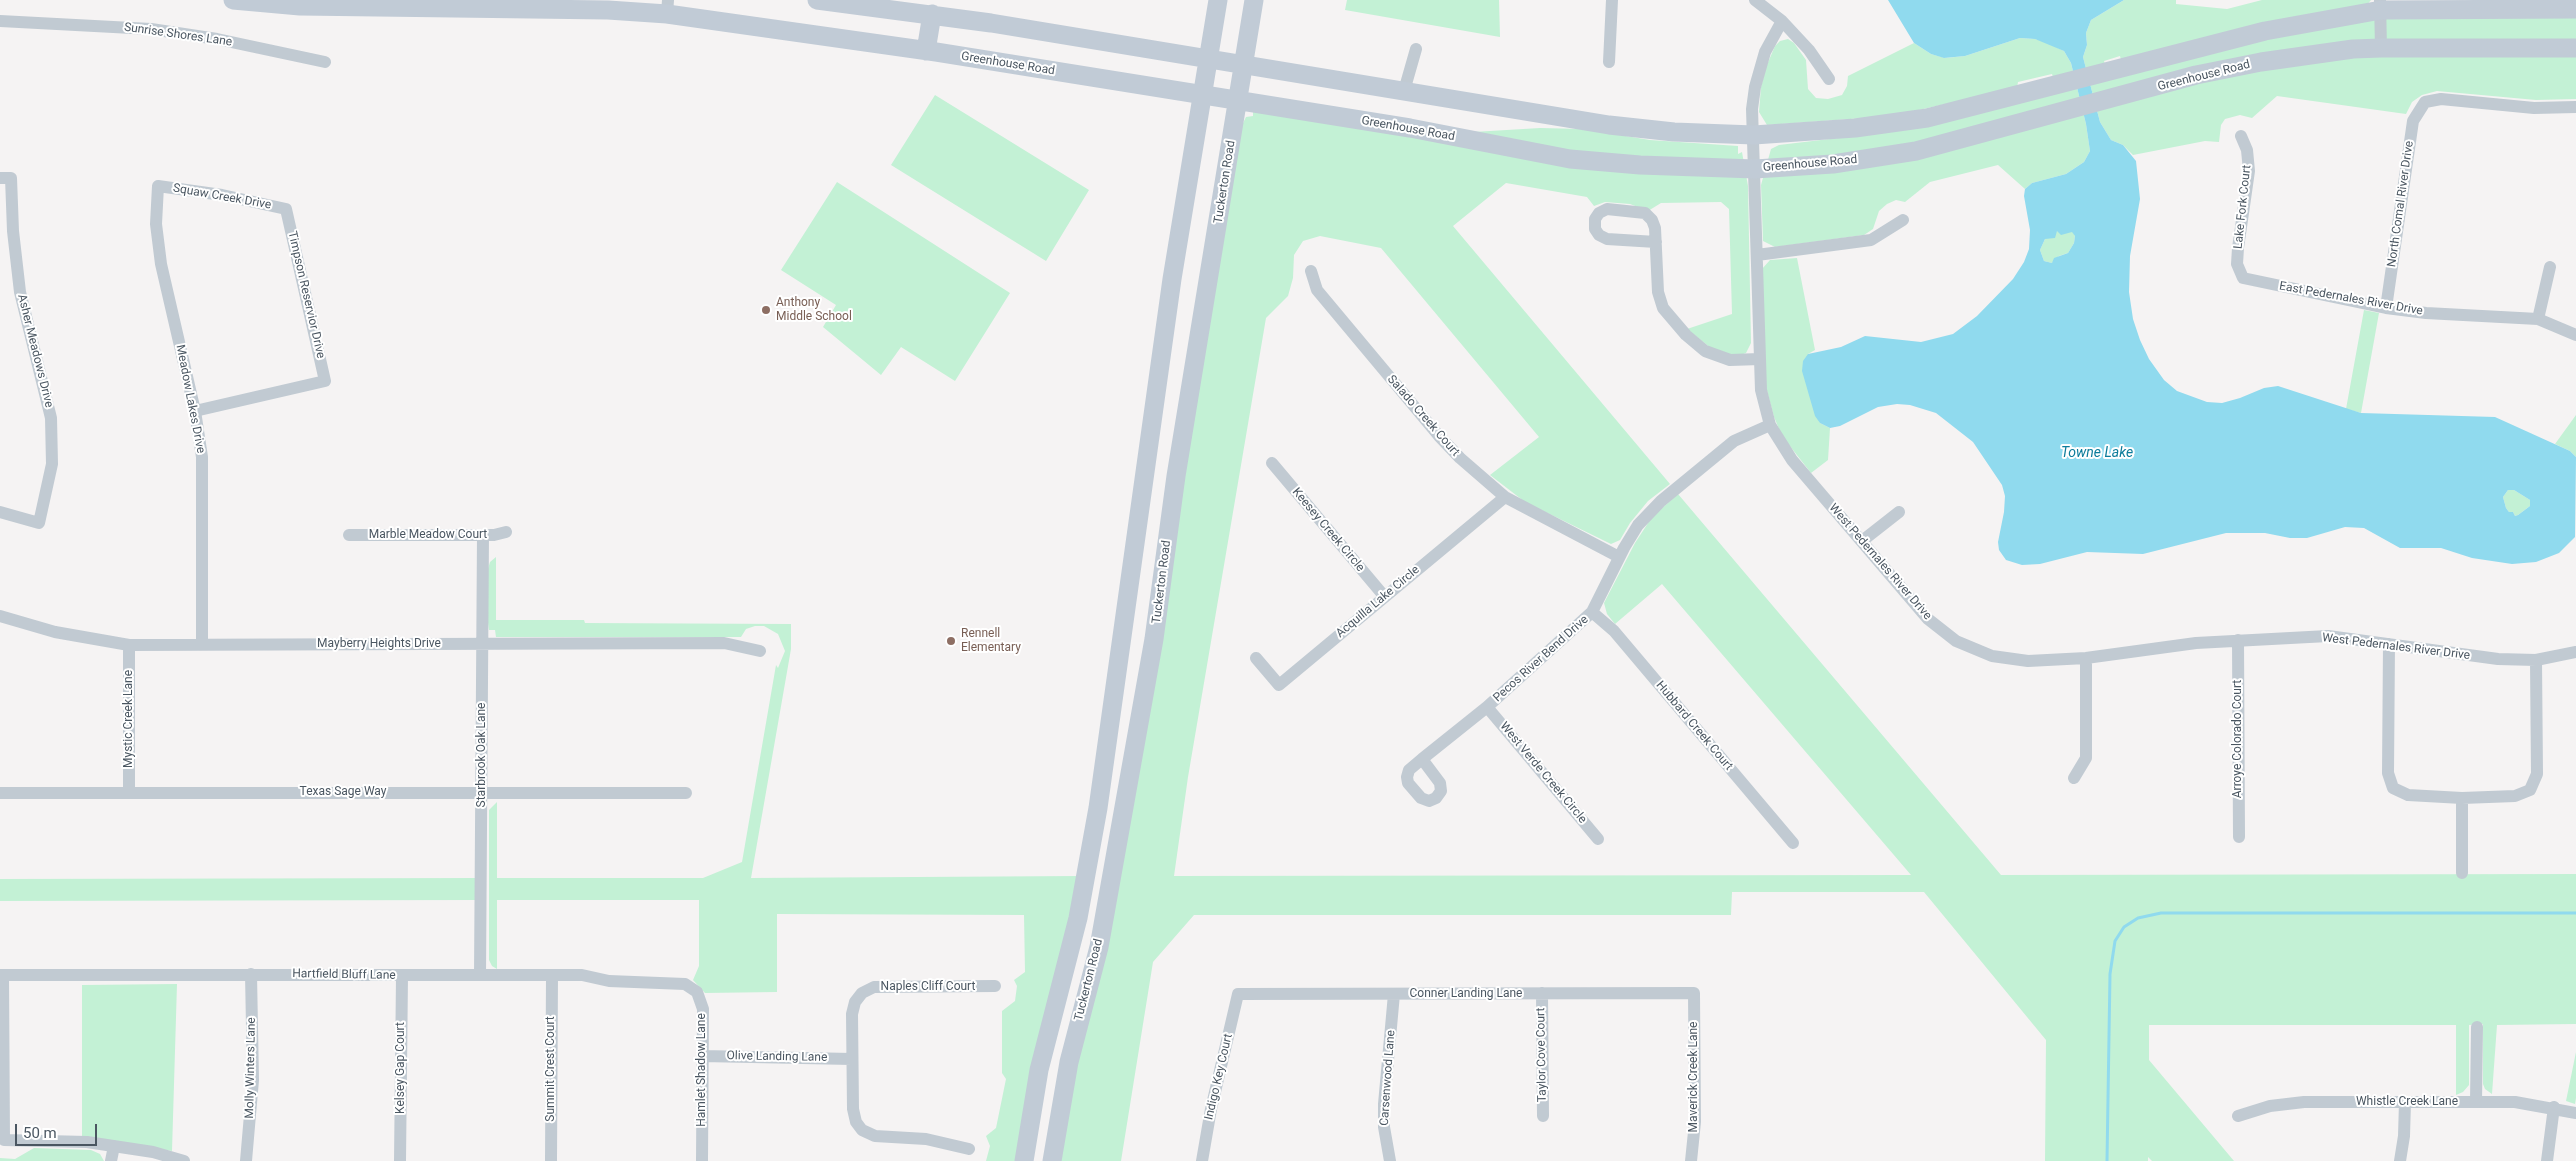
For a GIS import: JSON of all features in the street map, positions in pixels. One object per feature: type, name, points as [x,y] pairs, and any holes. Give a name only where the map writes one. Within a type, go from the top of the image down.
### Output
[{"type":"main road","name":"Greenhouse Road","points":[[233,0],[300,6],[360,4],[667,7],[1410,128],[1570,159],[1640,166],[1755,169],[1833,164],[1916,151],[2108,101],[2196,75],[2260,62],[2353,49],[2576,48]]},
{"type":"main road","points":[[817,0],[932,14],[1209,57],[1609,125],[1674,132],[1754,135],[1855,128],[1927,118],[2108,70],[2265,31],[2381,5],[2576,10]]},
{"type":"main road","points":[[1024,1161],[1039,1070],[1078,918],[1095,825],[1172,279],[1218,0]]},
{"type":"main road","name":"Tuckerton Road","points":[[1052,1161],[1069,1062],[1099,948],[1154,640],[1176,476],[1254,0]]},
{"type":"main road","points":[[926,50],[932,14]]},
{"type":"main road","points":[[1095,825],[1119,830]]},
{"type":"street","points":[[1609,62],[1612,0]]},
{"type":"street","points":[[1755,0],[1782,21],[1809,50],[1829,79]]},
{"type":"street","points":[[2381,5],[2381,48]]},
{"type":"street","name":"Sunrise Shores Lane","points":[[0,21],[151,29],[217,39],[325,62]]},
{"type":"street","name":"West Pedernales River Drive","points":[[1782,21],[1765,52],[1754,87],[1752,109],[1761,390],[1770,426],[1792,460],[1928,620],[1956,640],[1992,656],[2028,661],[2086,658],[2238,640],[2328,636],[2498,660],[2536,660],[2576,652]]},
{"type":"street","points":[[1404,91],[1416,49]]},
{"type":"street","name":"North Comal River Drive","points":[[2386,308],[2413,121],[2425,102],[2441,99],[2534,108],[2576,107]]},
{"type":"street","name":"Lake Fork Court","points":[[2241,136],[2247,150],[2249,171],[2237,264],[2243,278]]},
{"type":"street","name":"Asher Meadows Drive","points":[[0,512],[39,523],[52,464],[51,418],[20,292],[5,178]]},
{"type":"street","name":"Squaw Creek Drive","points":[[158,186],[222,195],[286,209]]},
{"type":"street","name":"Meadow Lakes Drive","points":[[158,186],[156,224],[161,264],[195,411],[202,457],[202,645]]},
{"type":"street","name":"Timpson Reservior Drive","points":[[195,411],[325,381],[286,209]]},
{"type":"street","points":[[1656,242],[1607,239],[1599,235],[1595,229],[1595,219],[1599,212],[1607,209],[1645,213],[1652,220],[1656,228],[1658,292],[1663,308],[1686,335],[1704,351],[1730,360],[1760,360]]},
{"type":"street","points":[[1757,255],[1871,240],[1903,220]]},
{"type":"street","points":[[2538,320],[2550,267]]},
{"type":"street","name":"Salado Creek Court","points":[[1311,271],[1317,290],[1439,436],[1505,497],[1619,557]]},
{"type":"street","name":"East Pedernales River Drive","points":[[2243,278],[2386,308],[2426,313],[2538,320],[2576,335]]},
{"type":"street","name":"Pecos River Bend Drive","points":[[1422,759],[1487,707],[1592,612],[1619,557],[1638,525],[1661,501],[1734,441],[1770,426]]},
{"type":"street","name":"Keesey Creek Circle","points":[[1272,463],[1384,596]]},
{"type":"street","name":"Acquilla Lake Circle","points":[[1256,658],[1279,686],[1384,596],[1505,497]]},
{"type":"street","points":[[1862,541],[1899,512]]},
{"type":"street","name":"Marble Meadow Court","points":[[349,535],[483,535],[506,532]]},
{"type":"street","name":"Starbrook Oak Lane","points":[[480,975],[483,535]]},
{"type":"street","name":"Hubbard Creek Court","points":[[1592,612],[1614,631],[1793,843]]},
{"type":"street","name":"Mayberry Heights Drive","points":[[0,616],[55,632],[129,645],[724,643],[760,651]]},
{"type":"street","name":"Arroye Colorado Court","points":[[2238,640],[2239,837]]},
{"type":"street","points":[[2389,644],[2388,773],[2393,788],[2408,795],[2462,798],[2515,796],[2530,790],[2537,774],[2536,660]]},
{"type":"street","name":"Mystic Creek Lane","points":[[129,645],[129,793]]},
{"type":"street","points":[[2074,778],[2086,758],[2086,658]]},
{"type":"street","name":"West Verde Creek Circle","points":[[1487,707],[1598,839]]},
{"type":"street","name":"Texas Sage Way","points":[[0,793],[686,793]]},
{"type":"street","points":[[2462,798],[2462,873]]},
{"type":"street","name":"Molly Winters Lane","points":[[246,1161],[253,1080],[251,974]]},
{"type":"street","points":[[2,975],[4,1140],[87,1142],[114,1146],[136,1155],[184,1161]]},
{"type":"street","name":"Hartfield Bluff Lane","points":[[2,975],[582,975],[609,980],[678,982],[687,984]]},
{"type":"street","name":"Kelsey Gap Court","points":[[400,1161],[402,976]]},
{"type":"street","name":"Summit Crest Court","points":[[551,1161],[552,976]]},
{"type":"street","name":"Hamlet Shadow Lane","points":[[687,984],[697,992],[702,1003],[702,1161]]},
{"type":"street","name":"Naples Cliff Court","points":[[852,1059],[852,1014],[855,1002],[862,993],[880,986],[995,986]]},
{"type":"street","name":"Taylor Cove Court","points":[[1542,993],[1543,1116]]},
{"type":"street","name":"Conner Landing Lane","points":[[1238,994],[1694,993]]},
{"type":"street","name":"Maverick Creek Lane","points":[[1691,1161],[1695,1122],[1694,993]]},
{"type":"street","name":"Indigo Key Court","points":[[1202,1161],[1211,1109],[1238,994]]},
{"type":"street","name":"Carsenwood Lane","points":[[1390,1161],[1384,1127],[1384,1104],[1394,994]]},
{"type":"street","points":[[2476,1102],[2477,1027]]},
{"type":"street","name":"Olive Landing Lane","points":[[702,1056],[852,1059]]},
{"type":"street","points":[[852,1059],[852,1109],[856,1122],[862,1130],[875,1136],[926,1139],[969,1149]]},
{"type":"street","name":"Whistle Creek Lane","points":[[2238,1116],[2270,1106],[2304,1102],[2515,1102],[2554,1107],[2576,1113]]},
{"type":"street","points":[[2400,1161],[2404,1136],[2405,1102]]},
{"type":"street","points":[[2547,1161],[2554,1107]]},
{"type":"street","points":[[111,1161],[114,1146]]},
{"type":"green space","points":[[1347,0],[1499,0],[1500,37],[1345,10]]},
{"type":"green space","points":[[2124,0],[2176,0],[2176,4],[2227,9],[2262,0],[2371,0],[2366,6],[2121,60],[2120,56],[2104,61],[2109,79],[2218,47],[2365,21],[2396,18],[2576,17],[2576,99],[2536,100],[2437,91],[2422,95],[2412,102],[2406,114],[2277,96],[2252,118],[2240,115],[2225,119],[2221,125],[2219,142],[2205,141],[2133,155],[2123,145],[2111,140],[2100,122],[2083,57],[2087,45],[2086,33],[2091,20]]},
{"type":"green space","points":[[2020,38],[2046,42],[2064,51],[2071,63],[2086,124],[2090,151],[2084,162],[2066,174],[2032,183],[2025,189],[1998,165],[1930,182],[1905,202],[1896,200],[1887,204],[1879,211],[1873,229],[1864,235],[1775,247],[1763,241],[1761,185],[1771,149],[1779,145],[1863,135],[2057,91],[2052,74],[2018,82],[2017,88],[1892,116],[1767,125],[1759,112],[1761,87],[1766,67],[1775,46],[1780,41],[1788,39],[1794,43],[1806,60],[1808,89],[1816,98],[1828,99],[1842,95],[1847,86],[1848,76],[1914,43],[1931,54],[1945,58],[1965,56]]},
{"type":"green space","points":[[935,95],[1089,190],[1046,261],[891,165]]},
{"type":"green space","points":[[1253,112],[1473,132],[1540,128],[1583,129],[1650,140],[1738,146],[1738,154],[1742,152],[1748,186],[1751,343],[1746,353],[1741,355],[1729,354],[1712,349],[1687,329],[1732,314],[1729,209],[1721,202],[1661,203],[1648,211],[1630,204],[1605,202],[1594,206],[1587,197],[1506,183],[1453,226],[1670,484],[1648,501],[1630,523],[1620,540],[1611,544],[1525,502],[1490,475],[1539,437],[1381,248],[1320,236],[1303,241],[1294,255],[1293,278],[1288,296],[1266,318],[1188,777],[1174,876],[1911,875],[1662,584],[1615,624],[1607,614],[1604,603],[1635,543],[1652,517],[1678,494],[2001,875],[2576,874],[2576,1024],[2497,1025],[2492,1094],[2485,1089],[2483,1084],[2483,1024],[2469,1025],[2469,1085],[2463,1092],[2456,1095],[2456,1025],[2149,1025],[2149,1060],[2234,1161],[2152,1161],[2148,1157],[2148,1161],[2045,1161],[2046,1040],[1924,892],[1732,892],[1731,915],[1194,915],[1153,962],[1121,1161],[1059,1161],[1166,592],[1242,125],[1246,117],[1253,116]]},
{"type":"green space","points":[[837,182],[1010,293],[955,381],[901,347],[881,375],[823,327],[836,305],[781,270]]},
{"type":"green space","points":[[2057,231],[2073,232],[2075,236],[2074,243],[2068,253],[2059,256],[2052,263],[2044,261],[2040,250],[2045,239]]},
{"type":"green space","points":[[1797,258],[1815,350],[1808,354],[1820,423],[1830,428],[1828,460],[1811,473],[1782,436],[1774,417],[1765,383],[1762,269],[1770,260]]},
{"type":"green space","points":[[2364,310],[2379,313],[2361,413],[2346,409]]},
{"type":"green space","points":[[2576,415],[2576,457],[2570,451],[2555,444]]},
{"type":"green space","points":[[2508,490],[2514,490],[2530,500],[2530,506],[2515,516],[2513,512],[2509,512],[2503,497]]},
{"type":"green space","points":[[496,557],[496,620],[584,620],[585,623],[791,624],[791,649],[751,878],[1080,876],[1018,1161],[986,1161],[990,1146],[986,1136],[996,1128],[1006,1079],[1002,1073],[1002,1011],[1015,1001],[1017,986],[1014,980],[1025,972],[1024,915],[777,914],[777,992],[705,993],[693,980],[699,966],[699,900],[497,900],[497,969],[492,966],[489,960],[489,810],[497,802],[497,878],[703,878],[742,862],[776,665],[778,668],[785,651],[778,634],[764,626],[746,629],[741,637],[496,637],[495,630],[489,630],[488,623],[488,569],[490,562]]},
{"type":"green space","points":[[475,878],[475,900],[0,901],[0,879]]},
{"type":"green space","points":[[177,984],[172,1151],[82,1136],[82,985]]},
{"type":"green space","points":[[2576,1052],[2576,1098],[2575,1104],[2566,1101]]},
{"type":"green space","points":[[34,1148],[91,1150],[100,1154],[104,1161],[0,1161],[0,1158],[15,1159]]},
{"type":"water","name":"Towne Lake","points":[[1888,0],[2124,0],[2091,20],[2086,33],[2087,45],[2083,57],[2100,122],[2111,140],[2123,145],[2136,161],[2140,199],[2130,256],[2129,292],[2133,319],[2140,340],[2149,359],[2164,380],[2177,391],[2207,402],[2222,403],[2264,388],[2278,386],[2361,413],[2495,417],[2570,451],[2576,457],[2575,537],[2559,553],[2536,562],[2512,564],[2472,558],[2441,548],[2400,548],[2364,528],[2345,527],[2307,538],[2290,538],[2265,533],[2226,533],[2143,554],[2087,552],[2040,564],[2022,565],[2006,560],[1999,550],[1998,542],[2005,496],[2002,485],[1973,442],[1936,413],[1910,405],[1897,404],[1878,407],[1840,426],[1830,428],[1820,423],[1815,416],[1802,371],[1803,361],[1808,354],[1841,347],[1865,336],[1921,342],[1953,334],[1977,316],[2013,279],[2024,262],[2029,249],[2030,230],[2024,196],[2025,189],[2032,183],[2066,174],[2084,162],[2090,151],[2086,124],[2071,63],[2064,51],[2035,39],[2020,38],[1965,56],[1944,58],[1931,54],[1914,43]],"holes":[[[2057,231],[2061,235],[2072,232],[2075,236],[2074,243],[2068,253],[2054,258],[2052,263],[2044,261],[2040,250],[2045,239],[2055,238]],[[2508,490],[2514,490],[2530,500],[2530,506],[2515,516],[2513,512],[2509,512],[2503,497]]]},
{"type":"waterway","points":[[2107,1161],[2110,974],[2115,941],[2124,927],[2138,918],[2161,913],[2576,913]]},
{"type":"place","name":"Anthony Middle School","points":[[766,310]]},
{"type":"place","name":"Rennell Elementary","points":[[951,641]]}]
